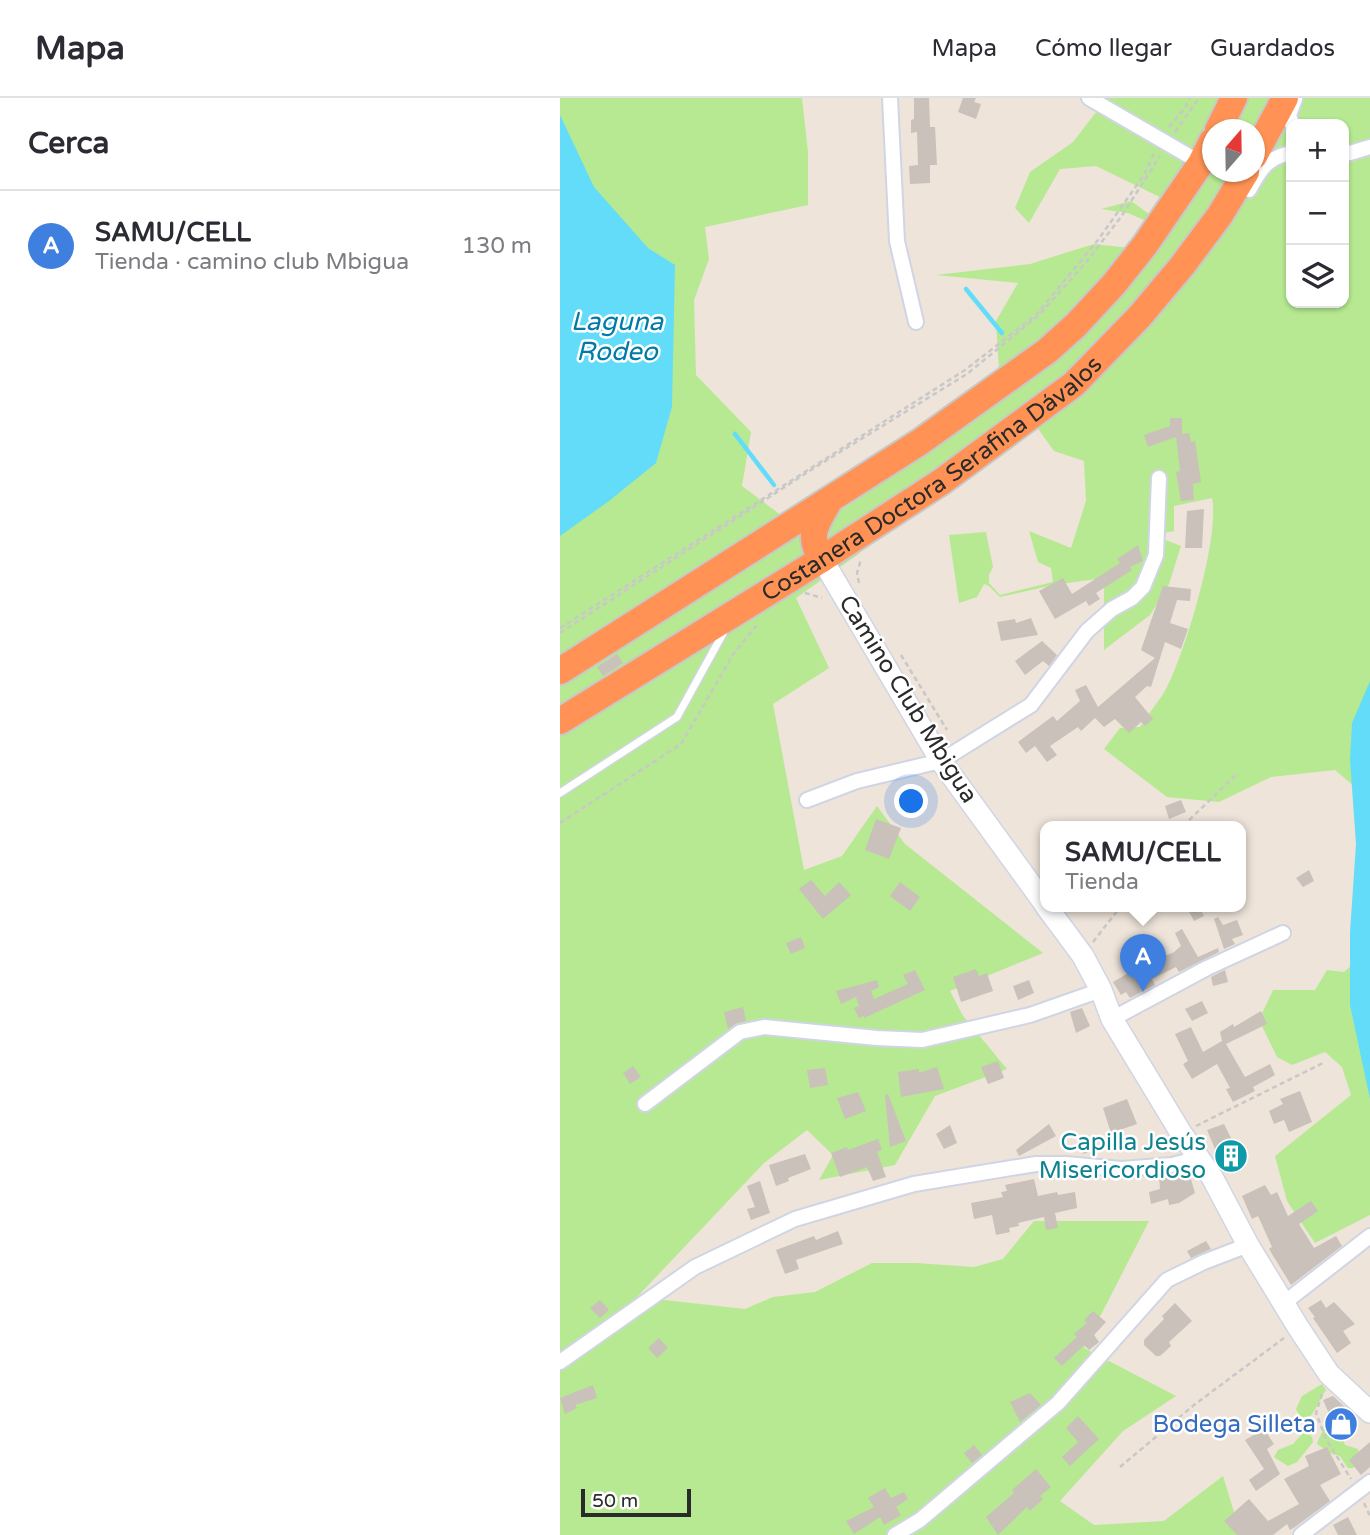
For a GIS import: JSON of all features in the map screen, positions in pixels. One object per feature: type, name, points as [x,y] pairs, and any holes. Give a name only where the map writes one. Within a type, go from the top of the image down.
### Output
[{"type":"highway","points":[[1224,119],[1234,98]]},
{"type":"highway","points":[[1265,137],[1285,98]]},
{"type":"highway","name":"Costanera Doctora Serafina Dávalos","points":[[560,671],[828,503],[920,442],[1047,351],[1076,325],[1114,284],[1145,245],[1202,160]]},
{"type":"highway","points":[[1216,182],[1219,189],[1220,215]]},
{"type":"highway","name":"Costanera Doctora Serafina Dávalos","points":[[560,721],[941,482],[1074,384],[1140,316],[1182,266],[1220,215],[1240,182]]},
{"type":"highway","points":[[822,559],[813,546],[813,536],[828,503]]},
{"type":"main road","name":"Camino Club Mbigua","points":[[822,559],[941,761],[1040,897]]},
{"type":"main road","name":"Camino Club Mbigua","points":[[1051,912],[1083,956]]},
{"type":"main road","points":[[1083,956],[1101,990],[1112,1020],[1181,1133],[1200,1158],[1248,1245],[1298,1327],[1329,1374],[1370,1412]]},
{"type":"street","points":[[890,98],[897,241],[916,322]]},
{"type":"street","points":[[1089,98],[1163,142],[1202,151]]},
{"type":"street","points":[[1291,119],[1295,98]]},
{"type":"street","points":[[1349,153],[1370,147]]},
{"type":"street","points":[[1182,266],[1226,228],[1264,165],[1286,154]]},
{"type":"street","points":[[807,800],[857,781],[941,761],[1031,705],[1087,631],[1143,587],[1156,555],[1159,478]]},
{"type":"street","points":[[1112,1020],[1207,968],[1283,933]]},
{"type":"street","points":[[645,1104],[740,1032],[764,1027],[922,1040],[1030,1015],[1101,990]]},
{"type":"street","points":[[560,1362],[695,1267],[795,1219],[914,1184],[1036,1164],[1122,1169],[1172,1166],[1200,1158]]},
{"type":"street","points":[[1284,1303],[1370,1236]]},
{"type":"street","points":[[895,1535],[920,1520],[1058,1403],[1167,1280],[1248,1245]]},
{"type":"street","points":[[1301,1535],[1365,1486]]},
{"type":"lane","points":[[560,793],[677,717],[723,638],[730,616]]},
{"type":"path","points":[[560,630],[965,370],[1036,315],[1098,240],[1144,175],[1190,98]]},
{"type":"path","points":[[560,630],[966,374],[1038,316],[1083,266],[1121,217],[1154,167],[1163,142],[1199,98]]},
{"type":"path","points":[[859,584],[857,573],[865,550]]},
{"type":"path","points":[[897,648],[947,730]]},
{"type":"path","points":[[1188,821],[1238,773]]},
{"type":"path","points":[[1083,956],[1116,912]]},
{"type":"path","points":[[1181,1133],[1325,1062]]},
{"type":"path","points":[[1121,1468],[1194,1405],[1298,1327]]},
{"type":"path","points":[[1329,1374],[1316,1413],[1326,1439],[1365,1486],[1370,1516]]},
{"type":"green space","points":[[560,98],[802,98],[808,152],[808,205],[705,227],[709,259],[694,300],[696,375],[751,432],[742,486],[790,522],[834,515],[911,464],[999,370],[996,321],[1018,283],[936,275],[1030,264],[1094,244],[1139,249],[1151,223],[1128,213],[1101,209],[1131,201],[1163,224],[1166,200],[1096,166],[1060,169],[1029,223],[1015,208],[1030,172],[1073,142],[1107,98],[1370,98],[1370,881],[1361,792],[1335,770],[1271,777],[1219,802],[1167,797],[1104,749],[1120,728],[1140,727],[1164,692],[1175,670],[1200,593],[1211,538],[1212,498],[1174,506],[1174,531],[1153,535],[1181,546],[1169,584],[1150,615],[1104,650],[1104,578],[1053,585],[1000,597],[984,584],[977,597],[959,603],[949,535],[986,532],[993,567],[989,583],[1000,595],[1053,582],[1051,568],[1038,562],[1029,531],[1071,548],[1086,501],[1084,461],[1054,451],[1024,409],[831,539],[860,553],[796,598],[829,668],[773,704],[804,870],[842,856],[877,806],[905,844],[1043,953],[950,991],[963,1016],[1007,1069],[935,1096],[895,1165],[819,1180],[833,1155],[807,1130],[764,1163],[637,1297],[745,1309],[773,1297],[815,1292],[872,1263],[974,1267],[1003,1259],[1034,1221],[1149,1221],[1084,1348],[1176,1396],[1123,1431],[1060,1501],[1094,1525],[1164,1521],[1223,1476],[1241,1535],[560,1535]]},
{"type":"green space","points":[[1370,941],[1370,1215],[1315,1243],[1287,1201],[1275,1156],[1351,1095],[1342,1067],[1325,1052],[1292,1065],[1277,1057],[1259,1020],[1273,990],[1315,990],[1327,970],[1344,972],[1360,958]]},
{"type":"green space","points":[[1322,1384],[1326,1390],[1315,1409],[1308,1419],[1301,1418],[1296,1409],[1302,1396]]},
{"type":"green space","points":[[1346,1411],[1352,1413],[1345,1424],[1343,1441],[1345,1445],[1358,1449],[1359,1453],[1356,1466],[1352,1468],[1348,1468],[1340,1456],[1317,1444],[1328,1423],[1336,1415]]},
{"type":"green space","points":[[1305,1431],[1312,1437],[1313,1442],[1297,1462],[1288,1466],[1274,1457],[1278,1450],[1293,1444]]},
{"type":"water","name":"Laguna Rodeo","points":[[560,115],[594,187],[648,248],[675,265],[672,407],[656,463],[560,536]]},
{"type":"water","points":[[1370,681],[1370,1099],[1350,1005],[1350,932],[1356,844],[1350,760],[1352,723]]},
{"type":"building","points":[[914,98],[929,98],[930,127],[935,127],[937,165],[930,165],[930,183],[910,184],[909,166],[918,165],[917,132],[911,133]]},
{"type":"building","points":[[963,98],[976,98],[974,102],[981,104],[976,119],[958,112]]},
{"type":"building","points":[[1170,418],[1182,418],[1182,434],[1189,433],[1191,442],[1195,441],[1201,482],[1193,484],[1194,500],[1181,501],[1176,472],[1180,471],[1176,437],[1148,447],[1144,435],[1170,426]]},
{"type":"building","points":[[1204,509],[1202,548],[1185,548],[1187,511]]},
{"type":"building","points":[[1138,545],[1143,561],[1130,567],[1132,570],[1096,593],[1100,599],[1089,606],[1086,601],[1055,619],[1039,591],[1063,578],[1072,594],[1120,563],[1117,559]]},
{"type":"building","points":[[1163,586],[1191,589],[1190,601],[1177,600],[1170,623],[1188,629],[1181,649],[1165,642],[1151,687],[1147,686],[1135,697],[1153,719],[1145,726],[1141,722],[1129,733],[1115,719],[1104,727],[1095,718],[1081,731],[1078,727],[1050,746],[1057,755],[1047,762],[1035,746],[1026,753],[1018,742],[1053,716],[1057,721],[1080,701],[1075,690],[1086,685],[1098,707],[1155,658],[1141,650]]},
{"type":"building","points":[[1031,618],[1038,635],[1001,641],[997,622],[1015,619],[1016,623]]},
{"type":"building","points":[[1042,641],[1057,655],[1049,666],[1043,661],[1025,675],[1015,661]]},
{"type":"building","points":[[617,654],[623,663],[603,676],[597,667]]},
{"type":"building","points":[[1181,800],[1186,812],[1169,819],[1165,806]]},
{"type":"building","points":[[876,819],[901,828],[889,859],[865,850]]},
{"type":"building","points":[[1309,870],[1314,881],[1303,887],[1296,878]]},
{"type":"building","points":[[811,880],[825,896],[839,882],[851,895],[823,919],[799,889]]},
{"type":"building","points":[[900,882],[920,897],[910,911],[890,896]]},
{"type":"building","points":[[1189,912],[1202,912],[1204,916],[1194,921]]},
{"type":"building","points":[[1218,917],[1223,925],[1237,920],[1243,935],[1232,939],[1235,944],[1224,949],[1214,919]]},
{"type":"building","points":[[1182,929],[1198,957],[1218,948],[1219,952],[1179,972],[1176,967],[1152,979],[1155,985],[1130,998],[1126,992],[1121,995],[1113,982],[1174,952],[1181,946],[1175,933]]},
{"type":"building","points":[[801,937],[805,948],[791,954],[786,943]]},
{"type":"building","points":[[976,969],[979,976],[987,973],[993,991],[961,1002],[953,977]]},
{"type":"building","points":[[915,970],[925,990],[864,1018],[859,1018],[854,1008],[859,1006],[856,997],[841,1004],[836,991],[877,980],[879,987],[871,991],[874,999],[908,984],[903,975]]},
{"type":"building","points":[[1225,970],[1228,982],[1213,986],[1211,977]]},
{"type":"building","points":[[1029,980],[1034,993],[1018,1000],[1013,986]]},
{"type":"building","points":[[1202,1001],[1208,1013],[1192,1021],[1185,1009]]},
{"type":"building","points":[[743,1007],[746,1021],[728,1029],[724,1012]]},
{"type":"building","points":[[1082,1008],[1090,1026],[1076,1033],[1070,1012]]},
{"type":"building","points":[[1261,1011],[1267,1024],[1226,1044],[1245,1077],[1270,1064],[1275,1075],[1253,1087],[1255,1091],[1233,1102],[1226,1089],[1230,1088],[1217,1064],[1192,1079],[1183,1064],[1188,1061],[1175,1034],[1191,1027],[1203,1052],[1222,1041],[1220,1032]]},
{"type":"building","points":[[998,1061],[1004,1078],[988,1084],[981,1067]]},
{"type":"building","points":[[633,1066],[641,1077],[630,1084],[623,1073]]},
{"type":"building","points":[[937,1067],[944,1089],[901,1097],[898,1072],[919,1069],[919,1073]]},
{"type":"building","points":[[825,1068],[828,1085],[810,1088],[807,1070]]},
{"type":"building","points":[[1300,1091],[1312,1122],[1289,1132],[1284,1120],[1274,1124],[1269,1111],[1283,1104],[1280,1099]]},
{"type":"building","points":[[858,1092],[866,1111],[845,1119],[837,1098]]},
{"type":"building","points":[[888,1094],[906,1141],[890,1147],[885,1095]]},
{"type":"building","points":[[1127,1099],[1137,1124],[1111,1133],[1103,1108]]},
{"type":"building","points":[[1049,1124],[1056,1136],[1019,1156],[1016,1150]]},
{"type":"building","points":[[1224,1124],[1242,1160],[1227,1166],[1219,1148],[1215,1149],[1207,1130]]},
{"type":"building","points":[[950,1125],[957,1143],[944,1149],[936,1134]]},
{"type":"building","points":[[878,1139],[882,1150],[877,1152],[886,1177],[873,1181],[867,1167],[840,1177],[831,1153]]},
{"type":"building","points":[[1092,1139],[1096,1150],[1083,1154],[1079,1143]]},
{"type":"building","points":[[805,1154],[811,1169],[776,1186],[769,1165]]},
{"type":"building","points":[[1180,1174],[1182,1179],[1190,1176],[1195,1193],[1179,1203],[1169,1205],[1168,1199],[1151,1204],[1149,1192],[1160,1189],[1159,1177]]},
{"type":"building","points":[[1034,1179],[1038,1196],[1075,1192],[1077,1208],[1055,1213],[1058,1228],[1046,1230],[1044,1217],[1018,1223],[1019,1226],[1009,1228],[1010,1232],[996,1235],[992,1215],[974,1219],[971,1203],[1003,1197],[1001,1192],[1007,1191],[1005,1185]]},
{"type":"building","points":[[760,1181],[770,1213],[751,1220],[747,1209],[755,1207],[747,1186]]},
{"type":"building","points":[[1265,1185],[1271,1195],[1277,1192],[1288,1216],[1311,1201],[1318,1211],[1299,1224],[1314,1248],[1336,1236],[1342,1246],[1291,1285],[1269,1249],[1272,1247],[1258,1216],[1252,1219],[1242,1196]]},
{"type":"building","points":[[838,1231],[843,1244],[796,1260],[799,1269],[785,1274],[776,1250],[814,1236],[816,1240]]},
{"type":"building","points":[[1206,1241],[1211,1249],[1191,1258],[1187,1251]]},
{"type":"building","points":[[600,1300],[609,1310],[600,1318],[590,1308]]},
{"type":"building","points":[[1321,1300],[1326,1308],[1334,1302],[1355,1324],[1343,1331],[1351,1343],[1337,1353],[1308,1308]]},
{"type":"building","points":[[1175,1303],[1192,1321],[1169,1342],[1171,1346],[1160,1356],[1156,1356],[1144,1345],[1144,1340]]},
{"type":"building","points":[[1093,1311],[1106,1322],[1094,1335],[1099,1342],[1089,1350],[1084,1345],[1062,1366],[1054,1358],[1077,1337],[1074,1334],[1087,1323],[1084,1320]]},
{"type":"building","points":[[659,1338],[668,1348],[657,1358],[648,1348]]},
{"type":"building","points":[[593,1385],[597,1398],[575,1405],[577,1408],[565,1414],[560,1398]]},
{"type":"building","points":[[1030,1393],[1041,1405],[1020,1422],[1010,1402]]},
{"type":"building","points":[[1333,1396],[1346,1408],[1340,1412],[1352,1426],[1338,1434],[1323,1400]]},
{"type":"building","points":[[1078,1416],[1099,1439],[1070,1466],[1062,1457],[1078,1442],[1066,1428]]},
{"type":"building","points":[[1264,1429],[1274,1444],[1267,1449],[1280,1474],[1256,1491],[1249,1480],[1264,1469],[1245,1440]]},
{"type":"building","points":[[1370,1442],[1370,1467],[1361,1475],[1349,1460]]},
{"type":"building","points":[[974,1445],[982,1455],[972,1463],[964,1453]]},
{"type":"building","points":[[1327,1447],[1341,1474],[1320,1485],[1330,1501],[1295,1527],[1290,1530],[1287,1524],[1273,1535],[1237,1535],[1224,1521],[1249,1499],[1268,1521],[1299,1504],[1284,1479],[1309,1466],[1305,1456]]},
{"type":"building","points":[[1036,1469],[1051,1487],[1040,1496],[1043,1499],[1030,1511],[1027,1507],[998,1535],[986,1517]]},
{"type":"building","points":[[885,1488],[891,1498],[904,1492],[908,1499],[896,1507],[901,1515],[884,1525],[880,1517],[854,1534],[846,1521],[874,1507],[868,1498]]},
{"type":"building","points":[[1348,1517],[1357,1535],[1338,1535],[1333,1525]]},
{"type":"waterway","points":[[966,289],[1002,333]]},
{"type":"waterway","points":[[735,434],[774,485]]},
{"type":"place","name":"SAMU/CELL","points":[[1143,992]]},
{"type":"place","name":"Capilla Jesús Misericordioso","points":[[1231,1156]]},
{"type":"place","name":"Bodega Silleta","points":[[1341,1424]]}]
